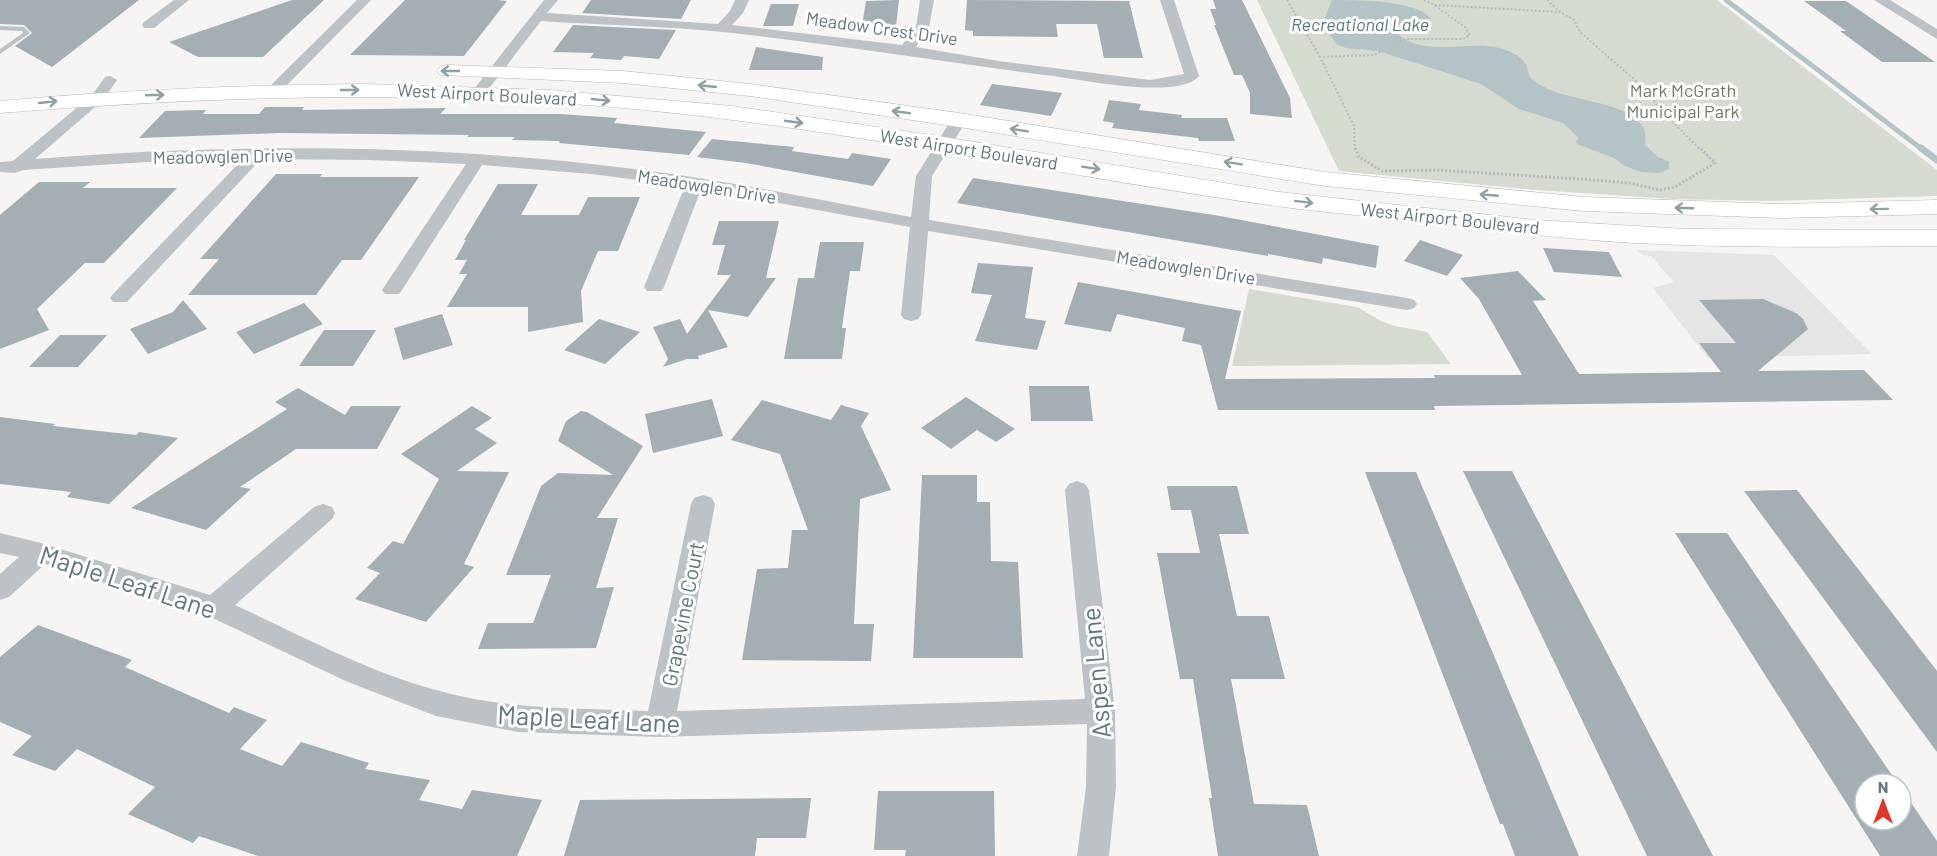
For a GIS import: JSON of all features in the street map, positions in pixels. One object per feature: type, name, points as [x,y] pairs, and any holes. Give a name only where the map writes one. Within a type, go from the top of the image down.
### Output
[{"type":"main road","name":"West Airport Boulevard","points":[[0,107],[103,89],[296,70],[402,71]]},
{"type":"main road","name":"West Airport Boulevard","points":[[425,71],[496,71],[623,77],[750,90],[1364,183],[1597,205],[1781,211],[1937,207]]},
{"type":"main road","name":"West Airport Boulevard","points":[[0,90],[479,92],[591,99],[731,113],[943,144],[1270,198],[1537,228],[1616,234],[1791,239],[1937,238]]},
{"type":"main road","points":[[731,113],[750,90]]},
{"type":"main road","points":[[1270,198],[1278,170]]},
{"type":"main road","points":[[1597,205],[1616,234]]},
{"type":"street","points":[[149,25],[182,0]]},
{"type":"street","points":[[273,91],[364,0]]},
{"type":"street","points":[[479,92],[551,0]]},
{"type":"street","points":[[722,28],[736,13],[742,0]]},
{"type":"street","points":[[906,50],[919,36],[927,19],[927,0]]},
{"type":"street","name":"Meadow Crest Drive","points":[[539,17],[722,28],[906,50],[999,65],[1150,84],[1182,81],[1192,76],[1167,0]]},
{"type":"street","points":[[1881,0],[1935,33]]},
{"type":"street","points":[[0,181],[9,166],[103,89]]},
{"type":"street","points":[[911,315],[924,176],[958,120]]},
{"type":"street","points":[[120,298],[255,154]]},
{"type":"street","name":"Meadowglen Drive","points":[[9,166],[163,156],[255,154],[477,160],[594,169],[794,199],[918,223],[1407,304]]},
{"type":"street","points":[[392,290],[477,160]]},
{"type":"street","points":[[654,287],[695,183]]},
{"type":"street","name":"Aspen Lane","points":[[1077,490],[1101,711],[1101,787],[1093,856]]},
{"type":"street","name":"Grapevine Court","points":[[660,724],[703,504]]},
{"type":"street","points":[[214,606],[323,513]]},
{"type":"street","name":"Maple Leaf Lane","points":[[0,543],[42,553],[214,606],[358,674],[436,703],[518,719],[660,724],[1101,711]]},
{"type":"street","points":[[0,590],[42,553]]},
{"type":"lane","points":[[0,28],[24,29],[27,33],[0,52]]},
{"type":"path","points":[[1287,0],[1320,57],[1354,126],[1354,147],[1359,157],[1382,171],[1436,170],[1581,179],[1630,183],[1660,190],[1675,187],[1715,163],[1662,111],[1646,90],[1588,39],[1574,20],[1560,12],[1547,0]]},
{"type":"path","points":[[1320,57],[1363,57],[1382,53],[1406,39],[1463,39],[1470,35],[1466,27],[1424,0]]},
{"type":"path","points":[[1434,5],[1560,12]]},
{"type":"shaded area","points":[[1638,250],[1774,255],[1872,354],[1708,358],[1653,288],[1674,282],[1651,256],[1642,255]]},
{"type":"green space","name":"Mark McGrath Municipal Park","points":[[1257,0],[1717,0],[1937,170],[1937,196],[1768,201],[1672,199],[1536,190],[1339,171]]},
{"type":"green space","points":[[1249,289],[1357,307],[1395,326],[1427,332],[1451,364],[1232,366]]},
{"type":"water","name":"Recreational Lake","points":[[1332,0],[1386,2],[1414,8],[1424,13],[1431,19],[1396,25],[1394,30],[1404,39],[1416,44],[1444,47],[1486,46],[1514,54],[1527,66],[1532,79],[1544,87],[1613,107],[1636,119],[1644,129],[1645,145],[1658,157],[1669,162],[1669,169],[1659,173],[1641,172],[1625,166],[1614,158],[1577,144],[1576,141],[1579,138],[1563,123],[1519,109],[1481,84],[1378,51],[1346,48],[1336,44],[1325,27],[1325,17]]},
{"type":"building","points":[[0,0],[139,0],[52,67],[15,46],[32,33],[24,25],[0,24]]},
{"type":"building","points":[[292,0],[324,0],[263,57],[198,57],[169,42]]},
{"type":"building","points":[[405,0],[507,1],[464,56],[350,55]]},
{"type":"building","points":[[591,0],[691,0],[681,19],[582,13]]},
{"type":"building","points":[[899,0],[896,26],[862,26],[866,1]]},
{"type":"building","points":[[967,0],[1129,1],[1143,58],[1104,58],[1097,24],[1056,24],[1058,37],[973,36],[973,31],[965,30]]},
{"type":"building","points":[[1213,0],[1242,0],[1290,98],[1292,118],[1250,114],[1250,93],[1242,75],[1234,75],[1214,25],[1216,25],[1210,9],[1216,9]]},
{"type":"building","points":[[1804,1],[1846,1],[1935,62],[1882,62],[1840,31],[1846,31]]},
{"type":"building","points":[[771,4],[799,4],[793,26],[763,26]]},
{"type":"building","points":[[573,25],[676,30],[659,59],[624,56],[621,60],[590,58],[594,53],[553,52]]},
{"type":"building","points":[[756,47],[823,57],[822,70],[749,70]]},
{"type":"building","points":[[992,84],[1062,93],[1051,116],[980,105]]},
{"type":"building","points":[[1109,100],[1141,104],[1139,110],[1182,115],[1181,118],[1227,118],[1235,141],[1199,141],[1198,138],[1112,128],[1114,123],[1103,121]]},
{"type":"building","points":[[265,107],[304,107],[302,110],[446,108],[440,114],[560,114],[617,118],[614,123],[706,132],[689,155],[559,143],[560,141],[512,140],[515,137],[467,137],[469,135],[280,133],[139,138],[165,111],[206,110],[203,114],[259,114]]},
{"type":"building","points":[[712,139],[794,147],[792,151],[848,159],[852,153],[891,159],[873,186],[746,163],[697,157]]},
{"type":"building","points":[[276,174],[322,174],[320,177],[419,177],[361,260],[342,260],[316,295],[188,295],[219,259],[200,259]]},
{"type":"building","points":[[973,178],[1220,216],[1379,246],[1376,268],[1323,258],[1322,264],[1268,254],[1268,256],[957,203]]},
{"type":"building","points":[[39,182],[90,182],[83,188],[177,188],[104,263],[85,263],[37,309],[49,330],[0,349],[0,215]]},
{"type":"building","points":[[498,184],[538,184],[521,215],[579,215],[588,197],[640,197],[618,251],[598,251],[581,291],[583,322],[528,332],[528,307],[447,307],[467,274],[459,274],[467,260],[455,260],[466,240],[464,240]]},
{"type":"building","points":[[719,221],[779,221],[766,278],[776,278],[748,317],[708,310],[728,347],[698,356],[699,359],[687,359],[663,367],[668,359],[653,327],[680,319],[687,334],[731,275],[717,275],[725,245],[712,245]]},
{"type":"building","points":[[1420,240],[1463,255],[1447,276],[1404,261]]},
{"type":"building","points":[[820,242],[864,242],[860,271],[850,271],[842,328],[846,328],[842,359],[784,359],[798,278],[814,278]]},
{"type":"building","points":[[1543,248],[1609,252],[1622,277],[1554,272]]},
{"type":"building","points":[[978,263],[1033,267],[1025,318],[1046,321],[1037,350],[975,341],[992,295],[971,293]]},
{"type":"building","points":[[1518,271],[1546,300],[1533,301],[1579,374],[1721,372],[1699,343],[1736,343],[1699,300],[1763,299],[1796,313],[1803,319],[1808,329],[1758,371],[1864,370],[1893,400],[1434,406],[1435,410],[1218,410],[1201,345],[1182,341],[1185,328],[1117,314],[1111,332],[1064,324],[1078,282],[1241,311],[1225,379],[1435,378],[1434,375],[1522,375],[1479,299],[1460,278]]},
{"type":"building","points":[[183,300],[207,329],[148,354],[130,329],[173,312]]},
{"type":"building","points":[[304,303],[323,324],[254,354],[236,332]]},
{"type":"building","points":[[442,314],[453,345],[403,360],[394,328]]},
{"type":"building","points":[[599,319],[640,332],[605,364],[564,350]]},
{"type":"building","points":[[324,330],[376,330],[353,366],[299,366]]},
{"type":"building","points":[[60,335],[107,335],[78,367],[29,367]]},
{"type":"building","points":[[1029,386],[1089,386],[1093,421],[1031,421]]},
{"type":"building","points":[[298,388],[345,415],[351,406],[401,406],[377,449],[296,449],[240,487],[251,489],[206,530],[131,508],[287,409],[275,402]]},
{"type":"building","points":[[966,397],[1015,429],[996,442],[977,430],[951,449],[921,428]]},
{"type":"building","points":[[712,399],[723,436],[653,453],[645,414]]},
{"type":"building","points":[[762,400],[831,420],[841,405],[869,413],[861,426],[891,490],[860,499],[854,624],[874,624],[871,661],[742,660],[757,569],[788,568],[792,530],[808,530],[780,454],[731,440]]},
{"type":"building","points":[[472,406],[492,418],[475,429],[497,443],[457,471],[509,472],[464,564],[474,567],[426,622],[355,599],[380,573],[367,568],[393,541],[403,544],[439,479],[401,454]]},
{"type":"building","points":[[581,411],[587,412],[643,446],[597,518],[618,518],[596,588],[614,587],[596,648],[478,649],[488,623],[533,623],[551,575],[506,575],[541,486],[558,473],[613,475],[558,441],[566,421]]},
{"type":"building","points":[[0,417],[55,424],[53,426],[136,435],[139,432],[178,438],[109,504],[67,497],[71,492],[0,484]]},
{"type":"building","points":[[1463,471],[1512,471],[1713,856],[1647,856]]},
{"type":"building","points":[[1365,472],[1416,472],[1579,856],[1515,856],[1503,824],[1500,824]]},
{"type":"building","points":[[922,475],[977,475],[977,502],[990,502],[991,561],[1018,562],[1023,658],[913,658]]},
{"type":"building","points":[[1167,486],[1237,486],[1249,534],[1219,534],[1237,616],[1269,616],[1285,679],[1231,679],[1254,804],[1307,805],[1319,856],[1218,856],[1209,798],[1212,798],[1193,679],[1180,679],[1157,553],[1200,553],[1191,510],[1171,510]]},
{"type":"building","points":[[1797,490],[1937,671],[1937,752],[1744,491]]},
{"type":"building","points":[[1675,533],[1727,533],[1890,772],[1853,772],[1853,813]]},
{"type":"building","points":[[38,625],[132,660],[125,667],[229,713],[234,707],[267,720],[240,749],[282,766],[301,742],[369,763],[365,769],[430,780],[419,800],[462,809],[472,790],[542,800],[517,856],[258,856],[199,836],[193,843],[128,814],[155,787],[77,749],[55,771],[12,755],[32,736],[0,722],[0,657]]},
{"type":"building","points":[[878,791],[994,791],[995,856],[905,856],[906,850],[874,850]]},
{"type":"building","points":[[811,798],[806,838],[757,838],[755,856],[564,856],[580,800]]},
{"type":"building","points":[[1913,806],[1937,841],[1937,856],[1880,856],[1865,832],[1913,832]]},
{"type":"waterway","points":[[1726,0],[1923,150]]},
{"type":"waterway","points":[[1921,148],[1937,160]]}]
